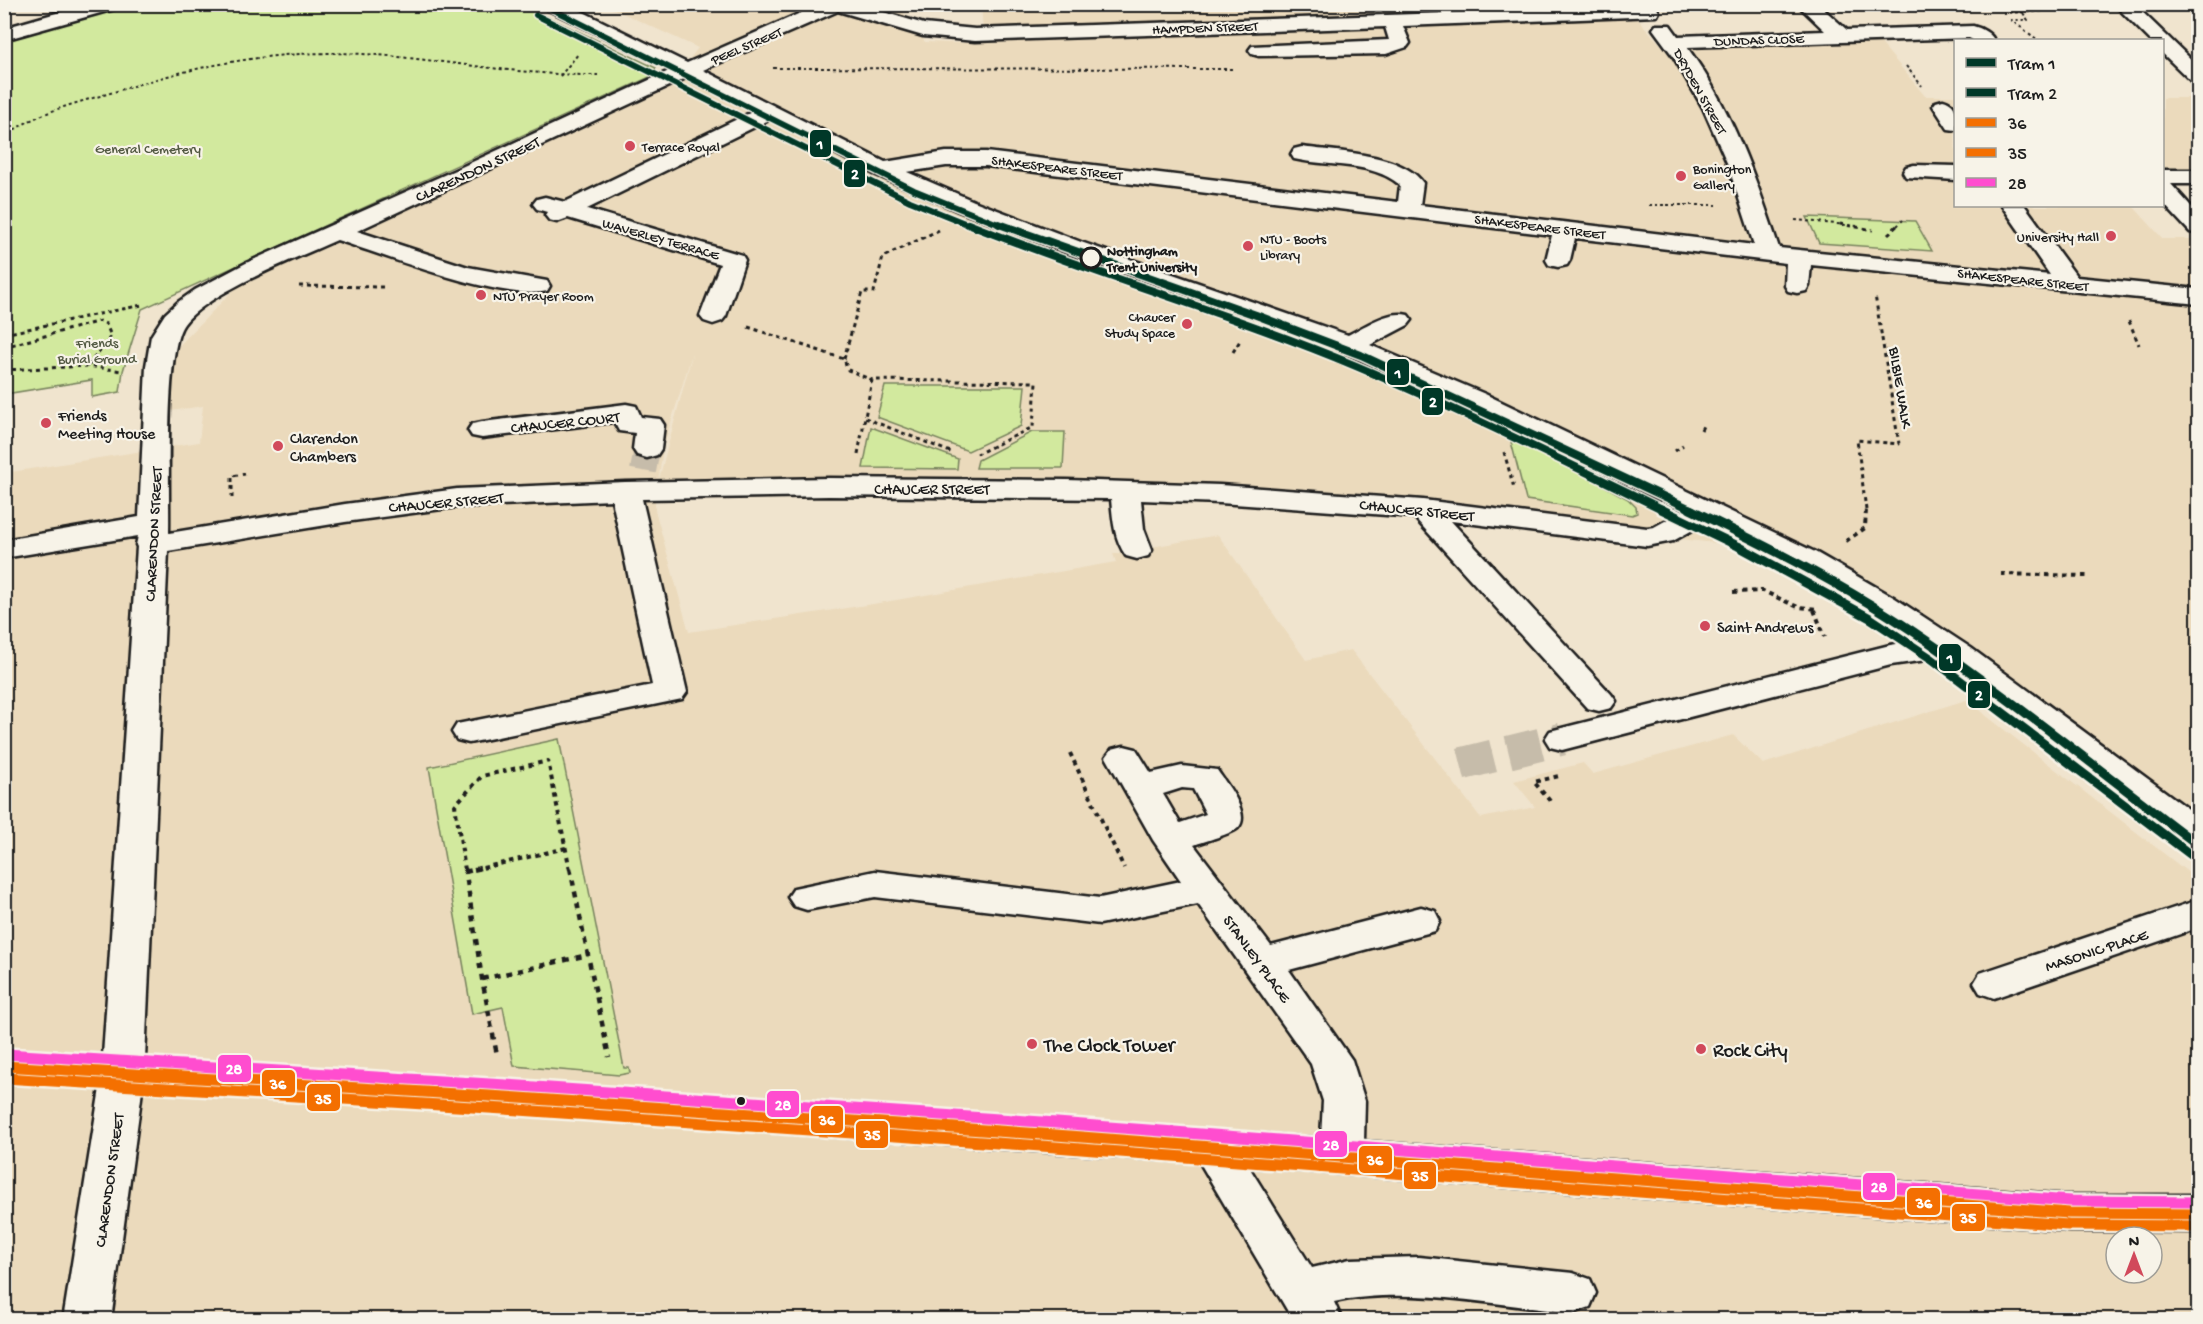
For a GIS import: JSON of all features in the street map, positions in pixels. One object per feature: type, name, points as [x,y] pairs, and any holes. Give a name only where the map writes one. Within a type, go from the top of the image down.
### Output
[{"type":"street","points":[[4,34],[111,4]]},
{"type":"street","points":[[551,4],[692,68],[882,170],[1062,243],[1259,310],[1349,345],[1475,400],[1706,510],[1804,560],[1884,605],[1946,647],[2199,834]]},
{"type":"street","name":"DUNDAS CLOSE","points":[[1806,4],[1844,37]]},
{"type":"street","name":"PEEL STREET","points":[[692,68],[838,5]]},
{"type":"street","name":"HAMPDEN STREET","points":[[838,5],[923,30],[975,35],[1392,21],[1646,8]]},
{"type":"street","points":[[2124,6],[2160,39]]},
{"type":"street","name":"DRYDEN STREET","points":[[1646,8],[1678,48],[1720,120],[1770,254]]},
{"type":"street","points":[[1258,50],[1386,48],[1400,43],[1392,21]]},
{"type":"street","name":"DUNDAS CLOSE","points":[[1678,48],[1844,37],[1973,32],[1984,39]]},
{"type":"street","points":[[2164,43],[2196,71]]},
{"type":"street","name":"CLARENDON STREET","points":[[87,1320],[123,1075],[153,534],[159,366],[164,336],[174,318],[204,294],[222,284],[692,68]]},
{"type":"street","points":[[1943,106],[1954,121]]},
{"type":"street","name":"WAVERLEY TERRACE","points":[[713,316],[733,260],[551,212],[771,111]]},
{"type":"street","points":[[1302,154],[1385,168],[1404,175],[1412,183],[1408,210]]},
{"type":"street","name":"SHAKESPEARE STREET","points":[[882,170],[946,159],[986,159],[1770,254],[2199,297]]},
{"type":"street","points":[[1914,172],[1954,173]]},
{"type":"street","points":[[2164,177],[2199,177]]},
{"type":"street","points":[[2164,189],[2199,226]]},
{"type":"street","points":[[2015,207],[2069,284]]},
{"type":"street","points":[[1558,260],[1565,229]]},
{"type":"street","points":[[335,232],[449,269],[519,285],[538,286]]},
{"type":"street","points":[[1797,286],[1798,257]]},
{"type":"street","points":[[1349,345],[1399,320]]},
{"type":"street","name":"CHAUCER COURT","points":[[482,430],[626,412],[629,425],[650,425],[639,475]]},
{"type":"street","points":[[469,732],[670,692],[639,475]]},
{"type":"street","name":"CHAUCER STREET","points":[[4,549],[153,534],[410,503],[496,496],[639,475],[829,487],[1125,491],[1335,501],[1423,509],[1647,537],[1662,535],[1706,510]]},
{"type":"street","points":[[1125,491],[1129,529],[1137,550]]},
{"type":"street","points":[[1423,509],[1599,701]]},
{"type":"street","points":[[1562,739],[1890,655],[1946,647]]},
{"type":"street","name":"STANLEY PLACE","points":[[1171,840],[1225,820],[1224,810],[1204,778],[1132,772],[1171,840],[1331,1060],[1344,1101],[1342,1157]]},
{"type":"street","points":[[807,897],[875,884],[1100,911],[1208,889]]},
{"type":"street","name":"MASONIC PLACE","points":[[1994,983],[2199,914]]},
{"type":"street","points":[[1262,963],[1421,921]]},
{"type":"street","points":[[4,1066],[505,1097],[1342,1157],[2069,1213],[2199,1214]]},
{"type":"street","points":[[1214,1148],[1310,1305],[1350,1279],[1419,1277],[1573,1293]]},
{"type":"path","points":[[2002,13],[2124,6]]},
{"type":"path","points":[[2022,12],[2028,20],[2011,21],[2037,39]]},
{"type":"path","points":[[560,76],[584,48]]},
{"type":"path","points":[[4,136],[42,115],[132,86],[217,62],[276,55],[363,54],[502,72],[560,76],[606,74]]},
{"type":"path","points":[[1914,63],[1904,63],[1934,101],[1943,106]]},
{"type":"path","points":[[692,68],[1241,69]]},
{"type":"path","points":[[1888,235],[1903,220]]},
{"type":"path","points":[[944,228],[884,257],[874,292],[862,292],[844,359],[848,370],[872,380],[1036,382],[1033,427],[1002,441]]},
{"type":"path","name":"BILBIE WALK","points":[[1865,503],[1857,440],[1899,444],[1871,264]]},
{"type":"path","points":[[292,285],[385,287]]},
{"type":"path","points":[[713,316],[844,359]]},
{"type":"path","points":[[4,347],[100,321],[106,324],[111,336],[88,366],[4,370]]},
{"type":"path","points":[[2136,339],[2139,345]]},
{"type":"path","points":[[911,381],[912,374]]},
{"type":"path","points":[[859,450],[872,380]]},
{"type":"path","points":[[864,418],[957,454]]},
{"type":"path","points":[[1675,451],[1683,445]]},
{"type":"path","points":[[1507,461],[1513,484]]},
{"type":"path","points":[[2001,574],[2086,576]]},
{"type":"path","points":[[1733,592],[1748,589],[1780,597]]},
{"type":"path","points":[[1814,610],[1826,636]]},
{"type":"path","points":[[1070,753],[1126,871]]},
{"type":"path","points":[[505,1097],[482,979],[455,805],[482,776],[548,760],[609,1057]]},
{"type":"path","points":[[465,872],[566,848]]},
{"type":"path","points":[[482,979],[588,955]]},
{"type":"shaded area","points":[[1624,4],[1663,47],[1880,42],[1925,96],[1954,96],[1954,207],[2134,207],[2163,239],[2198,239],[2198,861],[2030,717],[1749,547],[1423,509],[1220,494],[655,494],[655,510],[689,632],[873,604],[1116,562],[1113,554],[1218,535],[1306,660],[1351,650],[1481,818],[1535,807],[1514,781],[1583,763],[1593,774],[1733,735],[1763,764],[1966,700],[2198,880],[2198,1319],[5,1320],[5,473],[199,442],[203,406],[171,411],[159,366],[255,268],[679,73],[698,48],[605,5],[898,5],[925,42],[984,43],[981,5]],"holes":[[[692,354],[692,355],[658,483],[663,448]]]},
{"type":"shaded area","points":[[2164,98],[2190,98],[2198,106],[2198,171],[2164,170]]},
{"type":"green space","name":"General Cemetery","points":[[127,5],[523,5],[656,68],[650,77],[142,309],[123,371],[120,392],[92,397],[92,380],[5,394],[5,39]]},
{"type":"green space","points":[[1807,217],[1915,221],[1932,251],[1819,243]]},
{"type":"green space","points":[[885,386],[1025,386],[1021,426],[968,451],[877,417]]},
{"type":"green space","points":[[871,427],[958,459],[957,469],[863,468]]},
{"type":"green space","points":[[1032,432],[1065,432],[1063,468],[976,468],[978,460]]},
{"type":"green space","points":[[1509,434],[1628,499],[1636,507],[1637,513],[1632,515],[1526,500]]},
{"type":"green space","points":[[559,739],[624,1068],[629,1068],[630,1073],[619,1075],[514,1066],[503,1007],[472,1014],[429,767]]},
{"type":"tunnel","points":[[643,471],[647,449]]},
{"type":"tunnel","points":[[1461,764],[1562,739]]},
{"type":"tram line","name":"1","points":[[542,4],[914,190],[1034,238],[1256,315],[1361,355],[1585,458],[1744,535],[1876,608],[1939,649],[2198,845]]},
{"type":"tram line","name":"2","points":[[536,15],[910,201],[1030,249],[1252,326],[1356,366],[1580,469],[1738,546],[1870,618],[1932,659],[2191,855]]},
{"type":"transit line","name":"28","points":[[5,1054],[506,1085],[1057,1123],[2070,1201],[2198,1202]]},
{"type":"transit line","name":"36","points":[[4,1066],[505,1097],[1056,1135],[2069,1213],[2198,1214]]},
{"type":"transit line","name":"35","points":[[4,1078],[504,1109],[1055,1147],[2068,1225],[2198,1226]]},
{"type":"place","name":"Terrace Royal","points":[[630,146]]},
{"type":"place","name":"Bonington Gallery","points":[[1681,176]]},
{"type":"place","name":"University Hall","points":[[2111,236]]},
{"type":"place","name":"NTU - Boots Library","points":[[1248,246]]},
{"type":"place","name":"Nottingham Trent University","points":[[1091,258]]},
{"type":"place","name":"NTU Prayer Room","points":[[481,295]]},
{"type":"place","name":"Chaucer Study Space","points":[[1187,324]]},
{"type":"place","name":"Friends Meeting House","points":[[46,423]]},
{"type":"place","name":"Clarendon Chambers","points":[[278,446]]},
{"type":"place","name":"Saint Andrews","points":[[1705,626]]},
{"type":"place","name":"The Clock Tower","points":[[1032,1044]]},
{"type":"place","name":"Rock City","points":[[1701,1049]]},
{"type":"park label","name":"Friends Burial Ground","points":[[97,350]]}]
